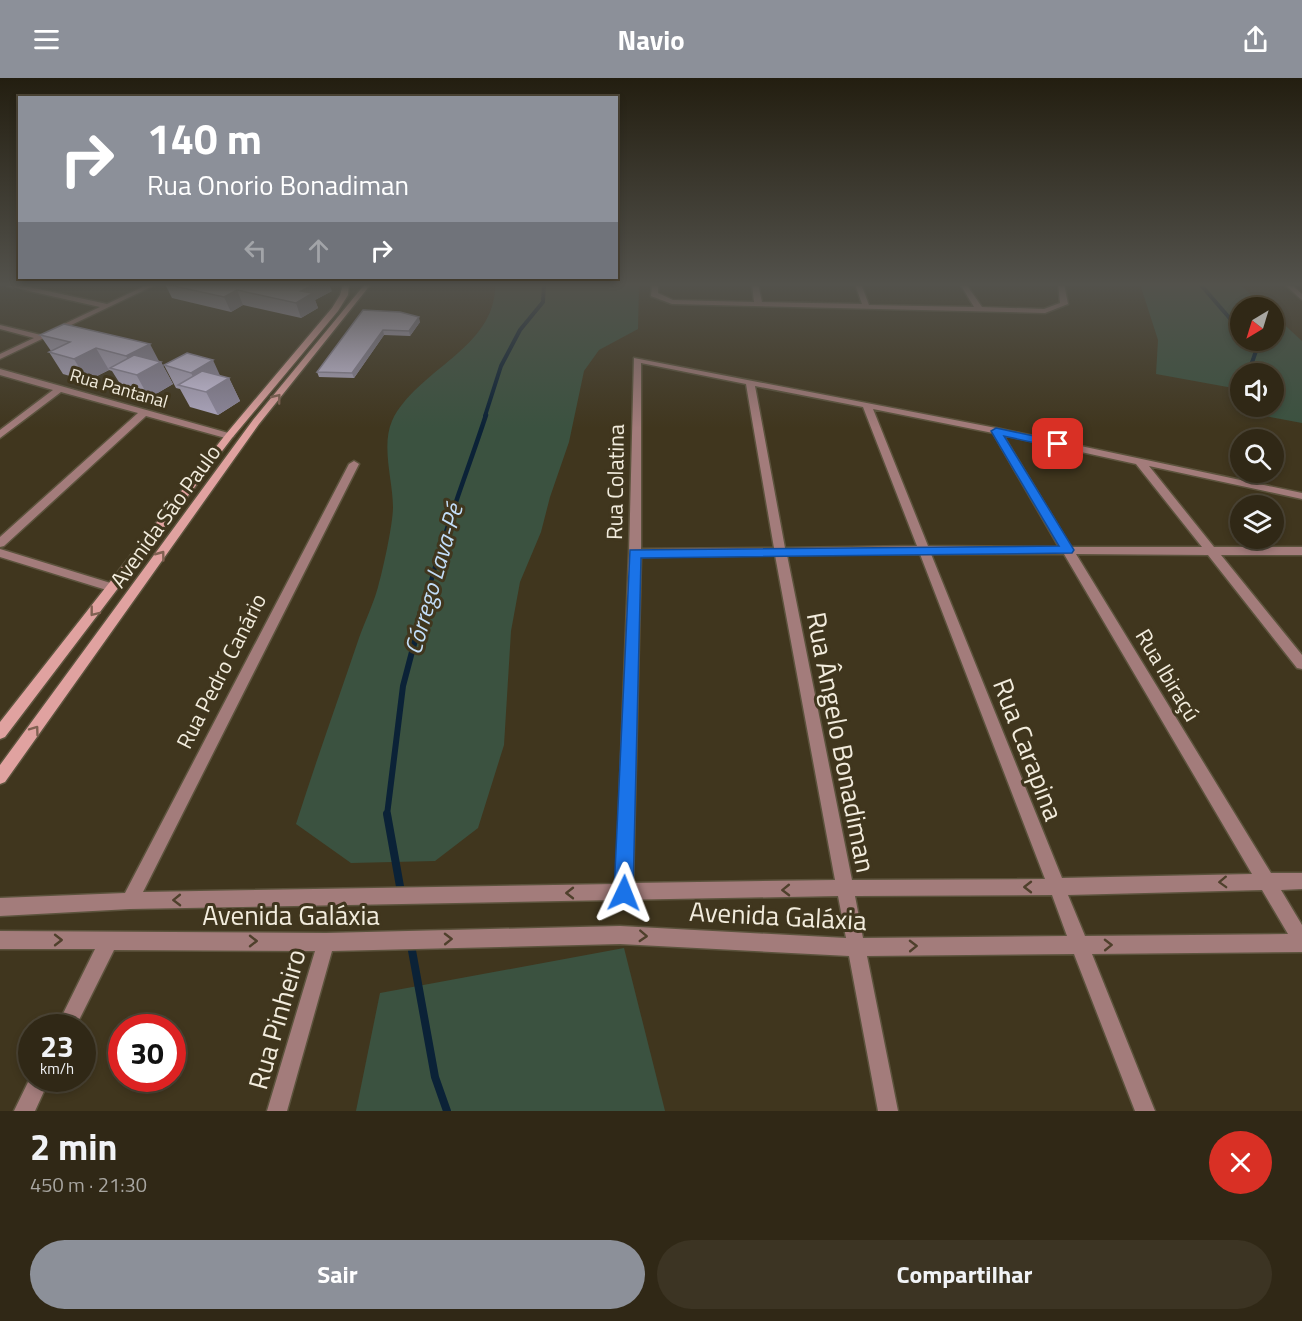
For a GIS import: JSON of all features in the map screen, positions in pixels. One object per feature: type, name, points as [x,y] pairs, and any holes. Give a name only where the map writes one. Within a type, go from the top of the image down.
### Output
[{"type":"street","points":[[21,332],[41,337]]},
{"type":"street","points":[[0,357],[51,332]]},
{"type":"street","name":"Avenida São Paulo","points":[[0,733],[229,436],[316,332]]},
{"type":"street","name":"Avenida São Paulo","points":[[0,777],[256,422],[329,332]]},
{"type":"street","name":"Rua Colatina","points":[[624,893],[635,553],[637,360],[750,383]]},
{"type":"street","name":"Rua Pantanal","points":[[0,372],[229,436]]},
{"type":"street","points":[[750,383],[996,431],[1302,496]]},
{"type":"street","name":"Rua Ângelo Bonadiman","points":[[750,383],[855,947],[888,1111]]},
{"type":"street","points":[[0,435],[61,388]]},
{"type":"street","name":"Rua Carapina","points":[[867,405],[1145,1111]]},
{"type":"street","points":[[0,543],[144,413]]},
{"type":"street","name":"Rua Ibiraçú","points":[[996,431],[1302,942]]},
{"type":"street","points":[[1140,462],[1302,664]]},
{"type":"street","name":"Rua Pedro Canário","points":[[130,901],[354,464]]},
{"type":"street","points":[[635,553],[924,550],[1302,551]]},
{"type":"street","points":[[0,553],[113,588]]},
{"type":"street","name":"Avenida Galáxia","points":[[0,907],[130,901],[844,888],[1056,887],[1302,881]]},
{"type":"street","name":"Avenida Galáxia","points":[[0,940],[326,942],[620,934],[855,947],[1302,942]]},
{"type":"street","points":[[72,1014],[109,941]]},
{"type":"street","name":"Rua Pinheiro","points":[[277,1111],[326,942]]},
{"type":"street","points":[[24,1111],[33,1092]]},
{"type":"green space","points":[[477,332],[632,332],[599,350],[584,371],[569,442],[550,497],[541,532],[520,582],[511,631],[504,745],[478,828],[435,861],[351,863],[296,824],[376,594],[382,570],[393,515],[387,452],[392,421],[419,387],[470,342]]},
{"type":"green space","points":[[1155,332],[1230,332],[1230,351],[1284,351],[1284,332],[1293,332],[1302,341],[1302,423],[1270,417],[1284,417],[1284,363],[1230,363],[1230,387],[1156,374],[1158,340]]},
{"type":"green space","points":[[624,948],[665,1111],[356,1111],[380,993]]},
{"type":"building","points":[[46,332],[99,332],[150,344],[126,356],[96,348],[74,359],[49,352],[70,342],[40,335]]},
{"type":"building","points":[[347,332],[381,332],[352,373],[317,372]]},
{"type":"building","points":[[187,353],[213,360],[191,373],[164,365]]},
{"type":"building","points":[[134,355],[161,362],[137,375],[110,368]]},
{"type":"building","points":[[202,371],[229,378],[206,392],[178,385]]},
{"type":"waterway","name":"Córrego Lava-Pé","points":[[485,416],[501,366],[519,332]]},
{"type":"waterway","points":[[1252,363],[1256,351]]},
{"type":"waterway","name":"Córrego Lava-Pé","points":[[429,589],[486,415]]},
{"type":"waterway","name":"Córrego Lava-Pé","points":[[387,814],[403,686],[429,587]]},
{"type":"waterway","name":"Córrego Lava-Pé","points":[[387,814],[401,892]]},
{"type":"waterway","name":"Córrego Lava-Pé","points":[[411,945],[435,1077],[447,1111]]},
{"type":"route","points":[[624,893],[635,553],[1068,550],[996,431],[1058,444]]}]
